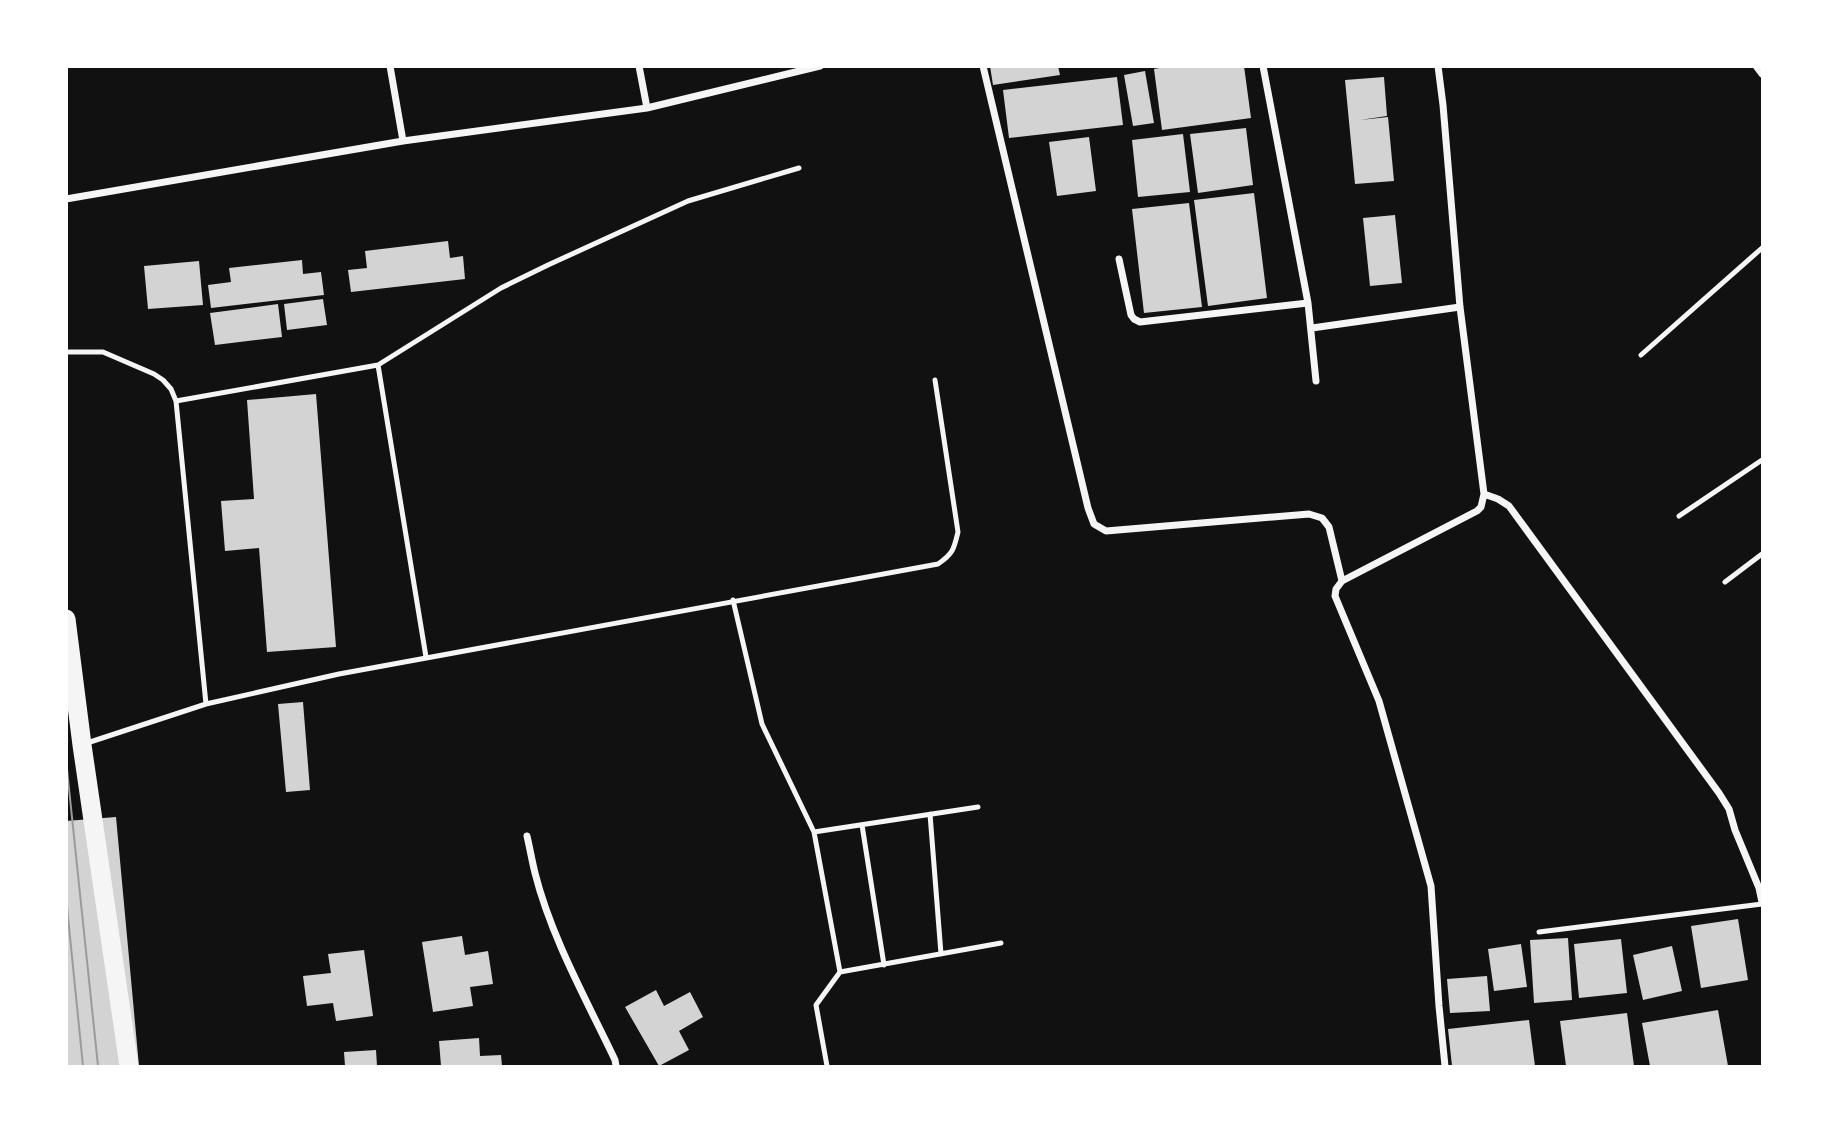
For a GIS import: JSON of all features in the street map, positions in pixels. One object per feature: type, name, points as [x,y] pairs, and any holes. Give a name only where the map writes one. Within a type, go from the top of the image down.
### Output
[{"type":"highway","points":[[66,619],[129,1066]]},
{"type":"street","points":[[390,66],[403,141]]},
{"type":"street","points":[[639,66],[647,108]]},
{"type":"street","points":[[66,199],[403,141],[647,108],[820,66]]},
{"type":"street","points":[[983,66],[1094,524],[1106,531],[1309,514],[1322,518],[1329,527],[1342,581]]},
{"type":"street","points":[[1263,66],[1308,303],[1316,381]]},
{"type":"street","points":[[1437,66],[1443,105],[1460,307],[1484,494],[1478,511],[1342,581],[1335,596],[1379,701],[1432,886],[1445,1066]]},
{"type":"street","points":[[1756,66],[1762,74]]},
{"type":"street","points":[[1119,259],[1131,315],[1140,322],[1308,303]]},
{"type":"street","points":[[1312,328],[1460,307]]},
{"type":"street","points":[[1484,494],[1509,506],[1710,778],[1729,809],[1759,888],[1762,903]]},
{"type":"street","points":[[527,836],[535,874],[551,921],[616,1066]]},
{"type":"lane","points":[[176,401],[378,365],[501,288],[548,265],[688,201],[799,168]]},
{"type":"lane","points":[[1641,355],[1762,248]]},
{"type":"lane","points":[[66,352],[103,352],[154,374],[171,389],[176,401],[206,704]]},
{"type":"lane","points":[[378,365],[426,657]]},
{"type":"lane","points":[[82,745],[206,704],[339,674],[938,564],[948,557],[955,547],[958,532],[935,380]]},
{"type":"lane","points":[[1679,516],[1762,460]]},
{"type":"lane","points":[[1725,582],[1762,554]]},
{"type":"lane","points":[[733,600],[762,724],[814,832],[840,972]]},
{"type":"lane","points":[[814,832],[978,807]]},
{"type":"lane","points":[[930,814],[941,954]]},
{"type":"lane","points":[[862,825],[884,965]]},
{"type":"lane","points":[[1539,932],[1762,903]]},
{"type":"lane","points":[[827,1066],[816,1005],[840,972],[1001,943]]},
{"type":"building","points":[[990,66],[1058,66],[1060,75],[993,85]]},
{"type":"building","points":[[1170,66],[1244,66],[1251,118],[1162,130],[1154,69]]},
{"type":"building","points":[[1145,71],[1154,123],[1133,126],[1124,75]]},
{"type":"building","points":[[1117,77],[1123,125],[1009,138],[1003,90]]},
{"type":"building","points":[[1384,77],[1387,116],[1360,120],[1388,117],[1394,181],[1355,184],[1345,80]]},
{"type":"building","points":[[1246,128],[1253,185],[1198,193],[1190,134]]},
{"type":"building","points":[[1183,134],[1190,192],[1138,197],[1132,140]]},
{"type":"building","points":[[1089,137],[1096,191],[1057,196],[1049,142]]},
{"type":"building","points":[[1254,193],[1267,298],[1208,306],[1194,200]]},
{"type":"building","points":[[1189,203],[1202,307],[1144,313],[1132,209]]},
{"type":"building","points":[[1395,215],[1402,283],[1370,286],[1363,218]]},
{"type":"building","points":[[448,241],[450,258],[463,256],[465,279],[351,292],[348,270],[367,268],[365,251]]},
{"type":"building","points":[[302,260],[303,274],[321,272],[324,295],[211,308],[208,285],[231,282],[229,268]]},
{"type":"building","points":[[199,261],[203,305],[148,309],[144,266]]},
{"type":"building","points":[[323,299],[327,325],[287,330],[284,304]]},
{"type":"building","points":[[278,304],[282,337],[215,345],[210,313]]},
{"type":"building","points":[[316,394],[336,647],[267,652],[259,548],[225,551],[221,501],[254,499],[247,400]]},
{"type":"building","points":[[303,702],[310,790],[286,792],[278,704]]},
{"type":"building","points":[[116,817],[139,1066],[66,1066],[66,821]]},
{"type":"building","points":[[1738,919],[1748,980],[1701,988],[1691,926]]},
{"type":"building","points":[[462,936],[465,955],[488,951],[493,984],[470,987],[473,1006],[433,1012],[422,942]]},
{"type":"building","points":[[1568,938],[1572,1000],[1534,1003],[1530,940]]},
{"type":"building","points":[[1621,939],[1627,993],[1579,998],[1574,944]]},
{"type":"building","points":[[1521,944],[1527,987],[1494,991],[1488,949]]},
{"type":"building","points":[[1672,946],[1682,991],[1643,1000],[1633,955]]},
{"type":"building","points":[[364,950],[373,1016],[336,1021],[333,1003],[307,1006],[303,976],[331,973],[328,954]]},
{"type":"building","points":[[1487,976],[1490,1011],[1450,1013],[1447,979]]},
{"type":"building","points":[[656,990],[664,1006],[690,992],[703,1017],[679,1031],[689,1050],[659,1066],[625,1007]]},
{"type":"building","points":[[1718,1010],[1728,1066],[1650,1066],[1642,1023]]},
{"type":"building","points":[[1627,1013],[1634,1066],[1566,1066],[1560,1021]]},
{"type":"building","points":[[1529,1020],[1535,1066],[1452,1066],[1448,1029]]},
{"type":"building","points":[[479,1038],[480,1056],[501,1055],[502,1066],[441,1066],[439,1041]]},
{"type":"building","points":[[376,1050],[377,1066],[345,1066],[344,1052]]},
{"type":"tram line","points":[[66,760],[98,1066]]},
{"type":"tram line","points":[[66,897],[83,1066]]}]
